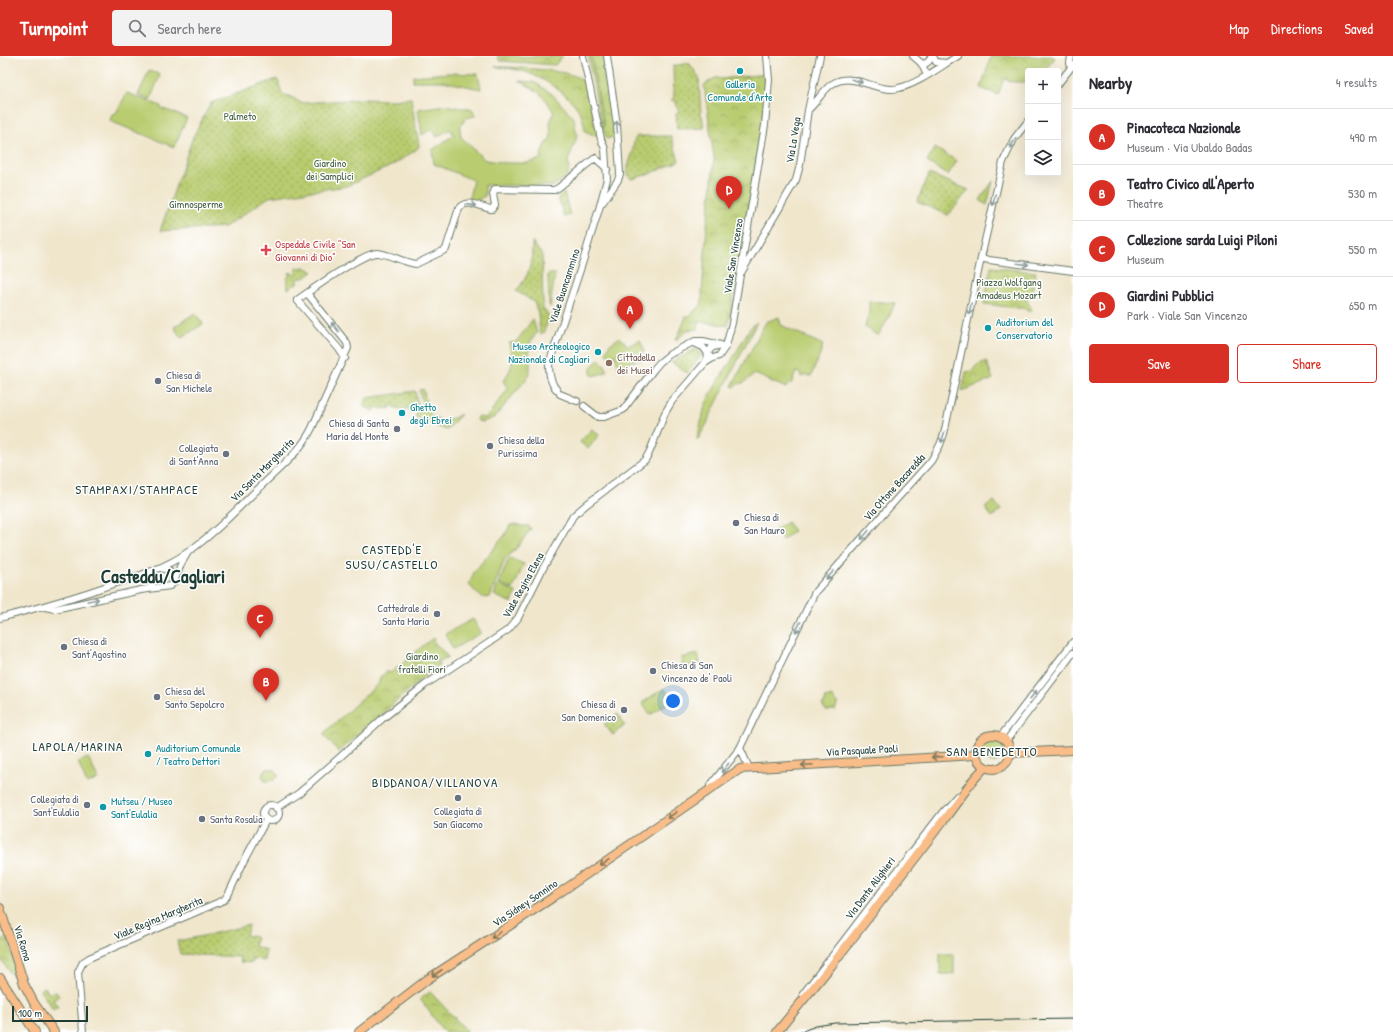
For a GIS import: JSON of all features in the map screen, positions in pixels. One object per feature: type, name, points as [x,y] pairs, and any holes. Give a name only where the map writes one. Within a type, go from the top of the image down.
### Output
[{"type":"main road","points":[[991,734],[1003,738],[1009,746],[1010,753],[1006,762],[1001,767],[994,769],[985,767],[980,763],[976,755],[977,745],[983,737],[991,734]]},
{"type":"main road","points":[[1010,753],[1073,750]]},
{"type":"main road","name":"Via Pasquale Paoli","points":[[704,793],[710,791],[740,769],[976,755]]},
{"type":"main road","name":"Via Dante Alighieri","points":[[777,1032],[831,966],[985,767]]},
{"type":"main road","name":"Via Sidney Sonnino","points":[[359,1032],[428,979],[552,898],[704,793]]},
{"type":"main road","name":"Via Roma","points":[[0,908],[24,984],[34,1003],[54,1032]]},
{"type":"main road","points":[[0,978],[35,1032]]},
{"type":"street","points":[[583,56],[600,137],[611,147]]},
{"type":"street","name":"Viale Buoncammino","points":[[577,401],[559,392],[554,387],[549,376],[549,364],[599,209],[607,179],[607,169],[611,147],[617,125],[607,56]]},
{"type":"street","name":"Viale San Vincenzo","points":[[720,353],[726,346],[732,323],[765,125],[769,80],[767,56]]},
{"type":"street","points":[[808,110],[820,56]]},
{"type":"street","points":[[912,56],[923,64],[927,75]]},
{"type":"street","points":[[923,64],[929,61],[932,56],[936,62],[946,64]]},
{"type":"street","name":"Via La Vega","points":[[739,276],[796,180],[800,166],[808,110],[831,85],[844,79],[859,81],[888,90],[900,88],[927,75],[958,56]]},
{"type":"street","points":[[1061,80],[1072,67],[1070,63],[1071,56]]},
{"type":"street","points":[[813,89],[824,93]]},
{"type":"street","name":"Via Ottone Bacaredda","points":[[704,793],[716,780],[740,748],[815,592],[931,461],[940,445],[944,434],[1003,162],[1014,139],[1025,125]]},
{"type":"street","name":"Viale Buoncammino","points":[[599,209],[618,180],[620,174],[611,147]]},
{"type":"street","points":[[345,358],[340,349],[297,300],[362,257],[371,253],[380,253],[413,264],[421,262],[443,251],[446,249],[459,208],[463,204],[472,204],[492,209],[495,204],[495,188],[554,190],[596,158],[607,169]]},
{"type":"street","points":[[607,179],[613,187]]},
{"type":"street","points":[[744,250],[752,256]]},
{"type":"street","points":[[983,258],[1073,271]]},
{"type":"street","points":[[307,293],[347,342],[348,348],[345,358]]},
{"type":"street","points":[[708,358],[711,347],[728,340]]},
{"type":"street","points":[[584,406],[598,417],[604,417],[624,410],[660,362],[670,354],[692,342],[703,341],[717,345],[720,349],[720,353],[717,358],[708,358]]},
{"type":"street","points":[[692,342],[700,345],[708,358]]},
{"type":"street","name":"Via Santa Margherita","points":[[160,568],[188,553],[208,538],[295,453],[308,436],[345,358]]},
{"type":"street","name":"Viale Regina Elena","points":[[276,808],[299,793],[382,719],[424,685],[508,630],[518,618],[544,566],[573,516],[645,460],[669,404],[708,358]]},
{"type":"street","points":[[44,607],[55,608],[141,590],[170,586],[174,582],[181,564],[188,553]]},
{"type":"street","points":[[0,618],[44,607],[53,602],[98,590],[160,568],[171,572],[174,582]]},
{"type":"street","points":[[151,572],[149,575],[149,582],[155,588]]},
{"type":"street","points":[[1003,738],[1073,642]]},
{"type":"street","points":[[1003,738],[1073,653]]},
{"type":"street","points":[[740,748],[749,768]]},
{"type":"street","points":[[271,805],[276,808],[278,812],[277,818],[272,821],[266,820],[263,815],[264,809],[271,805]]},
{"type":"street","name":"Viale Regina Margherita","points":[[83,1032],[78,972],[83,962],[86,959],[224,900],[229,894],[244,861],[266,820]]},
{"type":"green space","points":[[497,56],[563,56],[555,65],[500,61]]},
{"type":"green space","points":[[588,56],[591,56],[604,126],[602,129]]},
{"type":"green space","points":[[591,56],[604,56],[615,123],[615,136],[607,139],[602,129],[604,126]]},
{"type":"green space","points":[[991,56],[1052,56],[1055,58],[1047,68],[1025,68],[1025,82],[1014,82],[1004,79],[998,95],[981,88]]},
{"type":"green space","points":[[689,63],[699,77],[701,115],[704,128],[677,129],[676,113],[679,112],[675,100],[671,100],[674,98],[673,66]]},
{"type":"green space","points":[[495,66],[553,71],[582,79],[586,86],[597,132],[596,136],[585,131],[584,123],[575,105],[554,86],[529,73]]},
{"type":"green space","points":[[149,70],[160,75],[150,100],[138,95]]},
{"type":"green space","points":[[449,73],[478,74],[481,89],[442,81],[413,81],[413,76]]},
{"type":"green space","points":[[767,74],[763,124],[728,326],[699,321],[698,329],[688,330],[676,340],[675,338],[678,336],[686,317],[690,316],[702,303],[707,226],[714,158],[704,85],[715,78],[720,79]]},
{"type":"green space","points":[[277,79],[283,95],[290,96],[301,103],[411,98],[419,146],[417,149],[393,165],[347,186],[269,197],[225,227],[160,231],[193,137],[211,103]]},
{"type":"green space","points":[[519,81],[534,82],[552,94],[574,118],[577,137],[568,161],[569,168],[567,177],[553,186],[485,185],[485,196],[476,201],[469,198],[473,180],[434,164],[432,150],[454,135],[450,129],[437,137],[432,129],[422,135],[418,109],[445,105],[470,108],[473,110],[475,116],[466,118],[460,127],[461,137],[485,160],[506,163],[527,163],[541,159],[542,151],[551,137],[550,122],[554,113],[540,93]]},
{"type":"green space","points":[[127,93],[187,118],[174,147],[110,121],[112,114],[116,113]]},
{"type":"green space","points":[[637,136],[671,136],[679,161],[652,173],[632,179],[630,178],[627,169],[635,138]]},
{"type":"green space","points":[[935,148],[957,161],[948,175],[927,162]]},
{"type":"green space","points":[[929,174],[969,190],[948,215],[917,202]]},
{"type":"green space","points":[[993,181],[987,205],[980,200]]},
{"type":"green space","points":[[564,193],[570,215],[564,217],[558,197]]},
{"type":"green space","points":[[532,242],[542,255],[543,309],[549,315],[549,319],[543,333],[540,334],[538,313],[534,302],[516,291],[524,280],[531,262]]},
{"type":"green space","points":[[305,267],[313,272],[305,278],[299,278],[297,283],[288,289],[287,280],[290,272],[294,274],[297,271],[297,268]]},
{"type":"green space","name":"Piazza Wolfgang Amadeus Mozart","points":[[991,267],[1036,272],[1031,296],[1026,299],[1032,310],[1030,311],[1024,308],[984,304]]},
{"type":"green space","points":[[548,274],[555,274],[550,307],[549,304]]},
{"type":"green space","points":[[869,301],[895,303],[878,336],[865,327],[869,312]]},
{"type":"green space","points":[[195,313],[203,324],[181,338],[174,327]]},
{"type":"green space","points":[[779,317],[781,325],[823,345],[811,376],[804,375],[803,377],[800,376],[801,374],[796,372],[791,384],[789,383],[786,388],[755,374],[743,383],[738,384],[735,387],[732,386],[766,322]]},
{"type":"green space","points":[[533,319],[537,333],[529,348],[529,376],[495,417],[483,422],[478,421],[477,419],[479,416],[482,418],[487,417],[508,389],[503,381],[510,371],[512,363],[509,343],[516,342]]},
{"type":"green space","points":[[757,322],[708,422],[697,439],[705,406],[710,395],[750,328]]},
{"type":"green space","points":[[620,337],[628,346],[640,340],[645,351],[642,353],[644,357],[641,361],[638,359],[619,368],[615,356],[610,356],[606,353],[609,345]]},
{"type":"green space","points":[[696,349],[700,352],[701,356],[687,373],[671,362]]},
{"type":"green space","points":[[599,359],[605,365],[607,372],[593,376],[591,374],[591,367]]},
{"type":"green space","points":[[986,361],[993,379],[962,391],[966,372],[972,371],[977,365]]},
{"type":"green space","points":[[423,389],[430,415],[442,421],[454,418],[461,414],[447,430],[416,419],[416,410],[423,406],[419,390]]},
{"type":"green space","points":[[415,391],[419,408],[416,410],[394,408],[394,404],[391,405],[391,408],[381,409],[377,407],[374,411],[363,406],[367,398]]},
{"type":"green space","points":[[592,429],[599,435],[588,449],[580,442]]},
{"type":"green space","points":[[994,501],[1001,510],[992,517],[985,508]]},
{"type":"green space","points":[[787,522],[794,531],[782,540],[775,530]]},
{"type":"green space","points":[[517,524],[529,526],[531,529],[515,550],[505,559],[490,597],[487,598],[481,596],[469,585],[474,572],[505,535],[510,525]]},
{"type":"green space","points":[[509,558],[524,564],[513,589],[499,583]]},
{"type":"green space","points":[[498,584],[516,592],[512,603],[494,595]]},
{"type":"green space","points":[[473,619],[481,633],[453,649],[445,634]]},
{"type":"green space","name":"Giardino fratelli Fiori","points":[[433,638],[435,639],[433,641],[448,657],[439,661],[439,666],[419,681],[339,752],[323,734],[379,683],[380,677],[388,671],[390,673]]},
{"type":"green space","points":[[698,654],[700,663],[683,667],[681,658]]},
{"type":"green space","points":[[664,688],[672,700],[650,715],[642,703]]},
{"type":"green space","points":[[831,696],[836,703],[838,703],[838,705],[835,711],[827,712],[822,705],[826,699],[825,698],[831,698]]},
{"type":"green space","points":[[617,714],[625,725],[613,735],[604,724]]},
{"type":"green space","points":[[992,739],[1001,742],[1004,751],[1001,760],[992,763],[983,760],[980,751],[983,742]]},
{"type":"green space","points":[[88,758],[98,779],[87,784],[78,762]]},
{"type":"green space","points":[[266,769],[274,770],[277,772],[278,776],[274,780],[265,781],[262,775]]},
{"type":"green space","points":[[249,925],[246,935],[255,937],[256,939],[254,946],[266,950],[264,961],[251,958],[250,959],[253,960],[252,963],[240,962],[240,957],[180,954],[177,941]]},
{"type":"green space","points":[[8,938],[17,975],[12,976],[0,957],[0,940]]},
{"type":"green space","points":[[940,954],[954,954],[954,974],[940,974]]},
{"type":"green space","points":[[45,987],[49,994],[55,991],[59,996],[53,1000],[58,1007],[53,1010],[40,990]]},
{"type":"green space","points":[[430,992],[468,1032],[444,1032],[420,999]]},
{"type":"tram line","points":[[800,1032],[816,1026],[835,1023],[1073,1019]]},
{"type":"place","name":"Galleria Comunale d'Arte","points":[[740,71]]},
{"type":"place","name":"Giardini Pubblici","points":[[729,209]]},
{"type":"place","name":"Ospedale Civile \"San Giovanni di Dio\"","points":[[266,250]]},
{"type":"place","name":"Auditorium del Conservatorio","points":[[988,328]]},
{"type":"place","name":"Pinacoteca Nazionale","points":[[630,329]]},
{"type":"place","name":"Museo Archeologico Nazionale di Cagliari","points":[[598,352]]},
{"type":"place","name":"Cittadella dei Musei","points":[[609,363]]},
{"type":"place","name":"Chiesa di San Michele","points":[[158,381]]},
{"type":"place","name":"Ghetto degli Ebrei","points":[[402,413]]},
{"type":"place","name":"Chiesa di Santa Maria del Monte","points":[[397,429]]},
{"type":"place","name":"Chiesa della Purissima","points":[[490,446]]},
{"type":"place","name":"Collegiata di Sant'Anna","points":[[226,454]]},
{"type":"place","name":"Chiesa di San Mauro","points":[[736,523]]},
{"type":"place","name":"Cattedrale di Santa Maria","points":[[437,614]]},
{"type":"place","name":"Collezione sarda Luigi Piloni","points":[[260,638]]},
{"type":"place","name":"Chiesa di Sant'Agostino","points":[[64,647]]},
{"type":"place","name":"Chiesa di San Vincenzo de' Paoli","points":[[653,671]]},
{"type":"place","name":"Chiesa del Santo Sepolcro","points":[[157,697]]},
{"type":"place","name":"Teatro Civico all'Aperto","points":[[266,701]]},
{"type":"place","name":"Chiesa di San Domenico","points":[[624,710]]},
{"type":"place","name":"Auditorium Comunale / Teatro Dettori","points":[[148,754]]},
{"type":"place","name":"Collegiata di San Giacomo","points":[[458,798]]},
{"type":"place","name":"Collegiata di Sant'Eulalia","points":[[87,805]]},
{"type":"place","name":"Mutseu / Museo Sant'Eulalia","points":[[103,807]]},
{"type":"place","name":"Santa Rosalia","points":[[202,819]]},
{"type":"district","name":"STAMPAXI/STAMPACE","points":[[137,489]]},
{"type":"district","name":"CASTEDD'E SUSU/CASTELLO","points":[[392,556]]},
{"type":"district","name":"Casteddu/Cagliari","points":[[163,576]]},
{"type":"district","name":"LAPOLA/MARINA","points":[[78,746]]},
{"type":"district","name":"SAN BENEDETTO","points":[[992,751]]},
{"type":"district","name":"BIDDANOA/VILLANOVA","points":[[435,782]]},
{"type":"park label","name":"Palmeto","points":[[240,116]]},
{"type":"park label","name":"Giardino dei Samplici","points":[[330,169]]},
{"type":"park label","name":"Gimnosperme","points":[[196,204]]}]
